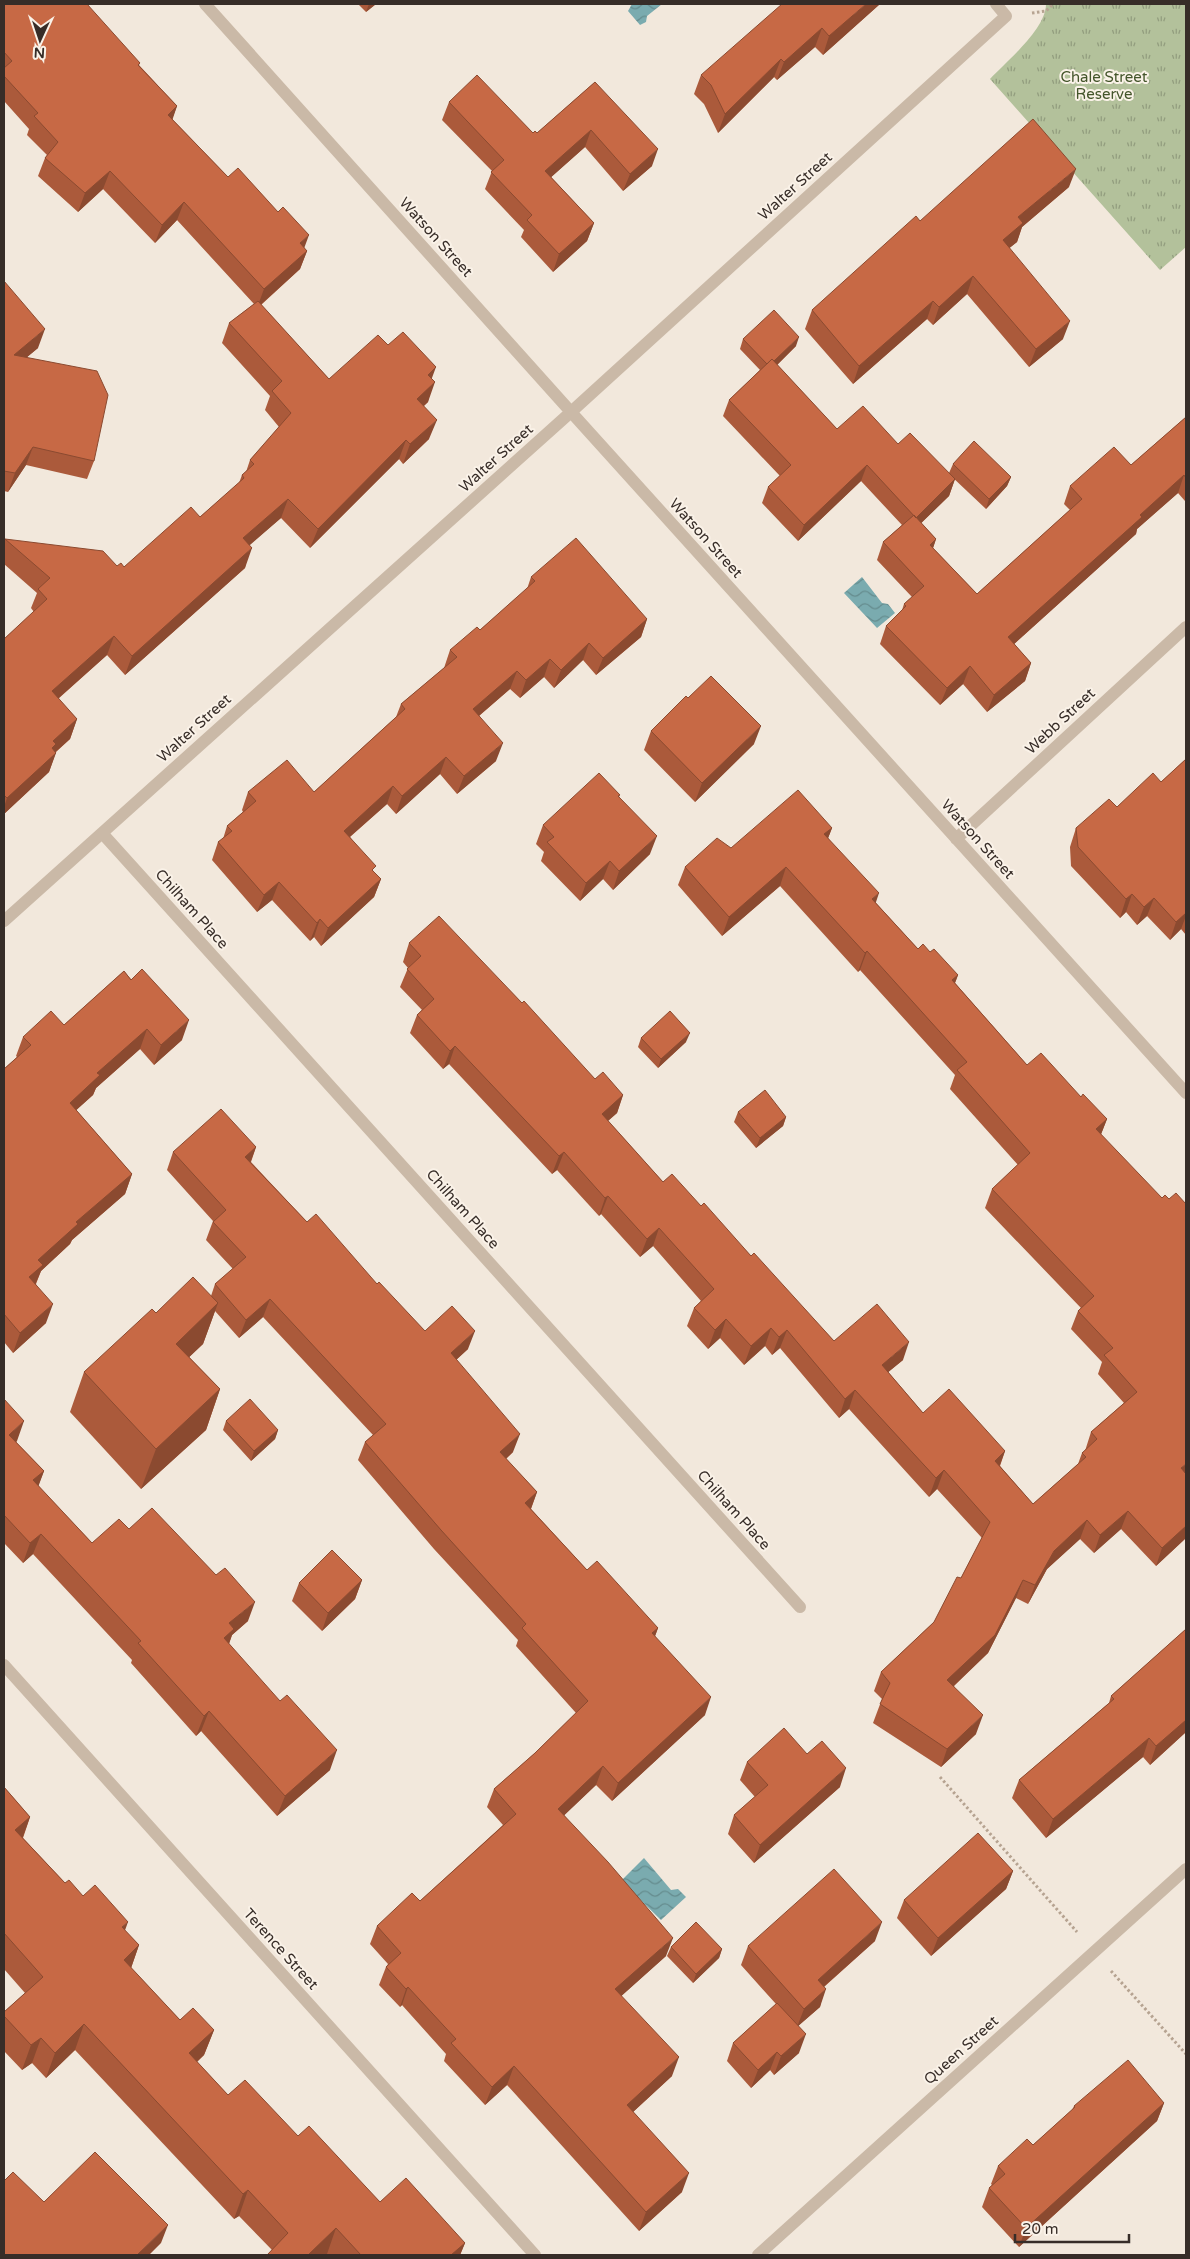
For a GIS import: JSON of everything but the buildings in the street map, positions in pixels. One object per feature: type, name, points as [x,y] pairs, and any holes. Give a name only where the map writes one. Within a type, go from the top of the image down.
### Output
[{"type":"street","name":"Watson Street","points":[[204,4],[1186,1093]]},
{"type":"street","name":"Walter Street","points":[[4,921],[571,412],[1006,16],[996,4]]},
{"type":"street","name":"Webb Street","points":[[956,839],[1186,627]]},
{"type":"street","name":"Chilham Place","points":[[102,833],[800,1607]]},
{"type":"street","name":"Terence Street","points":[[4,1665],[535,2255]]},
{"type":"street","name":"Queen Street","points":[[758,2255],[1186,1869]]},
{"type":"path","points":[[940,1777],[1186,2054]]},
{"type":"green space","name":"Chale Street Reserve","points":[[1046,4],[1186,4],[1186,247],[1160,270],[990,79],[1033,34],[1040,24]]},
{"type":"water","points":[[632,4],[662,4],[647,16],[646,22],[640,25],[628,11]]},
{"type":"water","points":[[862,577],[882,603],[888,604],[895,613],[877,628],[844,593]]},
{"type":"water","points":[[644,1858],[671,1890],[678,1889],[686,1897],[661,1920],[621,1881]]}]
